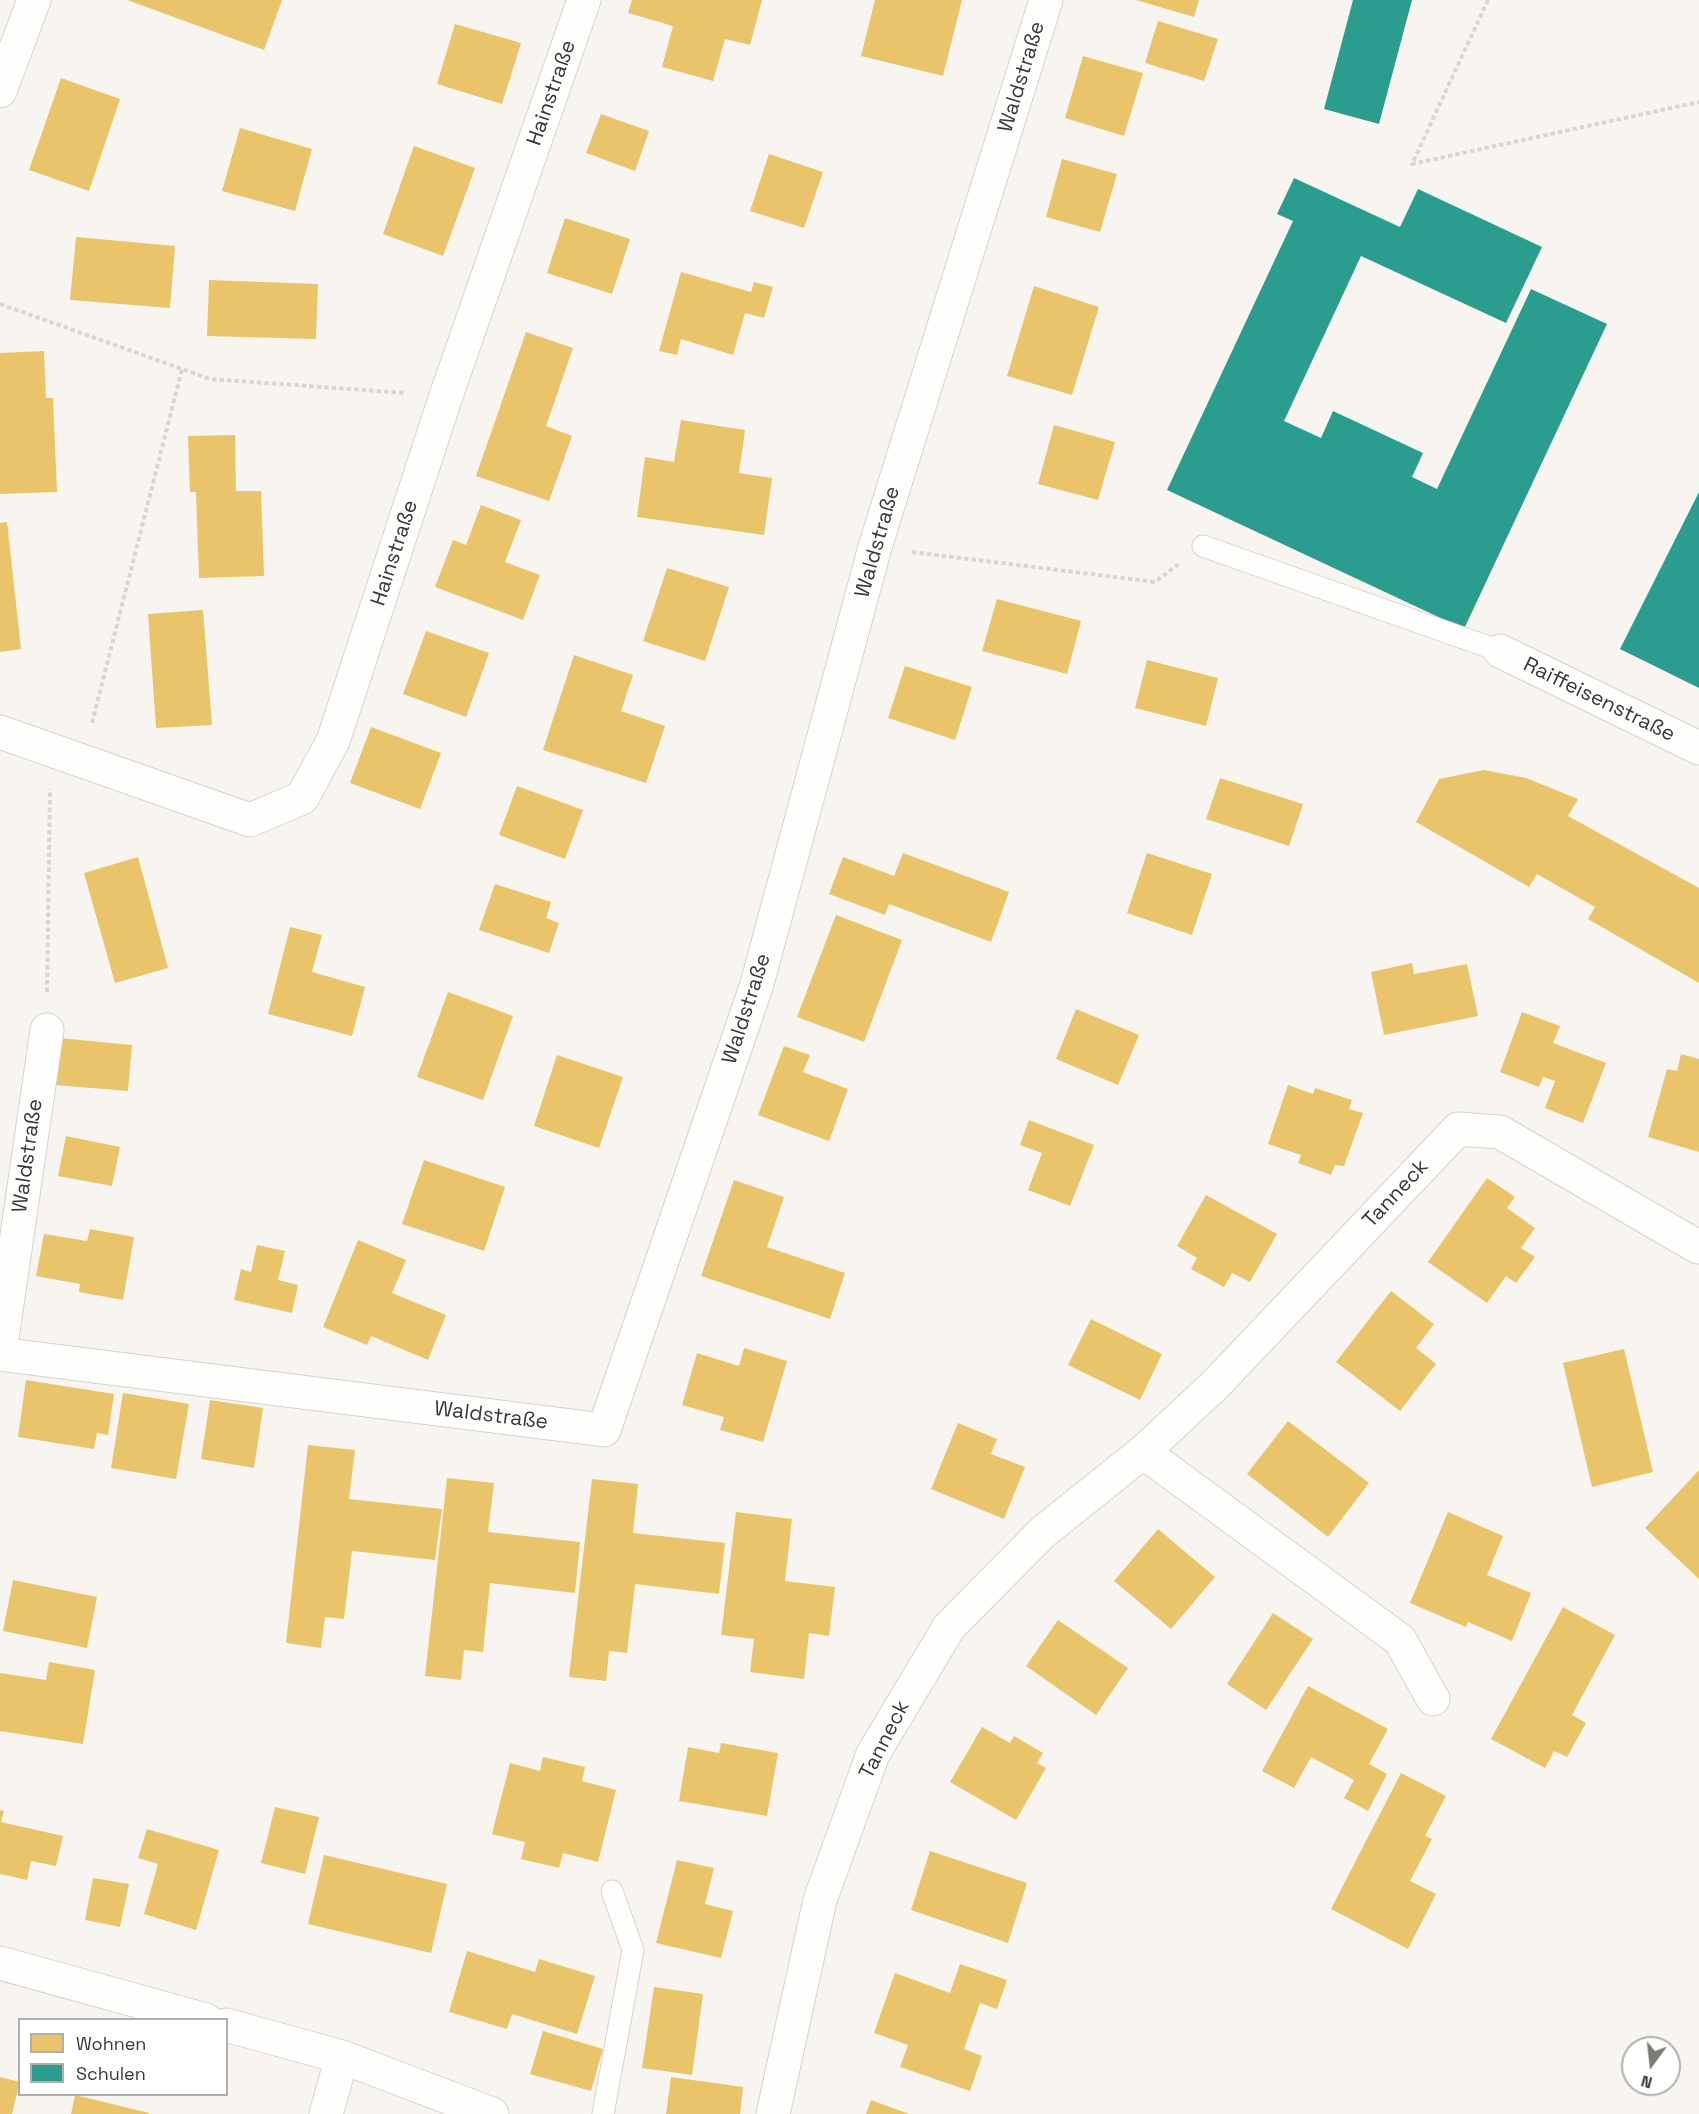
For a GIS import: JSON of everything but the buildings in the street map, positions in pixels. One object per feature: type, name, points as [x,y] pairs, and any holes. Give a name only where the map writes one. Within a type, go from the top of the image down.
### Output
[{"type":"street","points":[[0,91],[34,0]]},
{"type":"street","name":"Hainstraße","points":[[0,732],[250,820],[302,798],[333,741],[446,396],[584,0]]},
{"type":"street","name":"Waldstraße","points":[[47,1030],[0,1353],[604,1430],[757,984],[876,547],[1046,0]]},
{"type":"street","name":"Raiffeisenstraße","points":[[1500,651],[1699,748]]},
{"type":"street","name":"Tanneck","points":[[773,2114],[820,1899],[873,1754],[949,1627],[1043,1532],[1143,1452],[1215,1385],[1458,1129],[1500,1132],[1699,1247]]},
{"type":"street","points":[[1143,1452],[1400,1640],[1433,1699]]},
{"type":"street","points":[[0,1963],[202,2018]]},
{"type":"street","points":[[228,2026],[342,2057],[492,2114]]},
{"type":"street","points":[[326,2114],[342,2057]]},
{"type":"lane","points":[[1203,546],[1500,651]]},
{"type":"lane","points":[[603,2114],[633,1950],[612,1891]]},
{"type":"path","points":[[1488,0],[1412,164],[1699,102]]},
{"type":"path","points":[[0,304],[210,379],[446,396]]},
{"type":"path","points":[[82,761],[182,369]]},
{"type":"path","points":[[876,547],[1155,582],[1203,546]]},
{"type":"path","points":[[47,1030],[51,750]]}]
